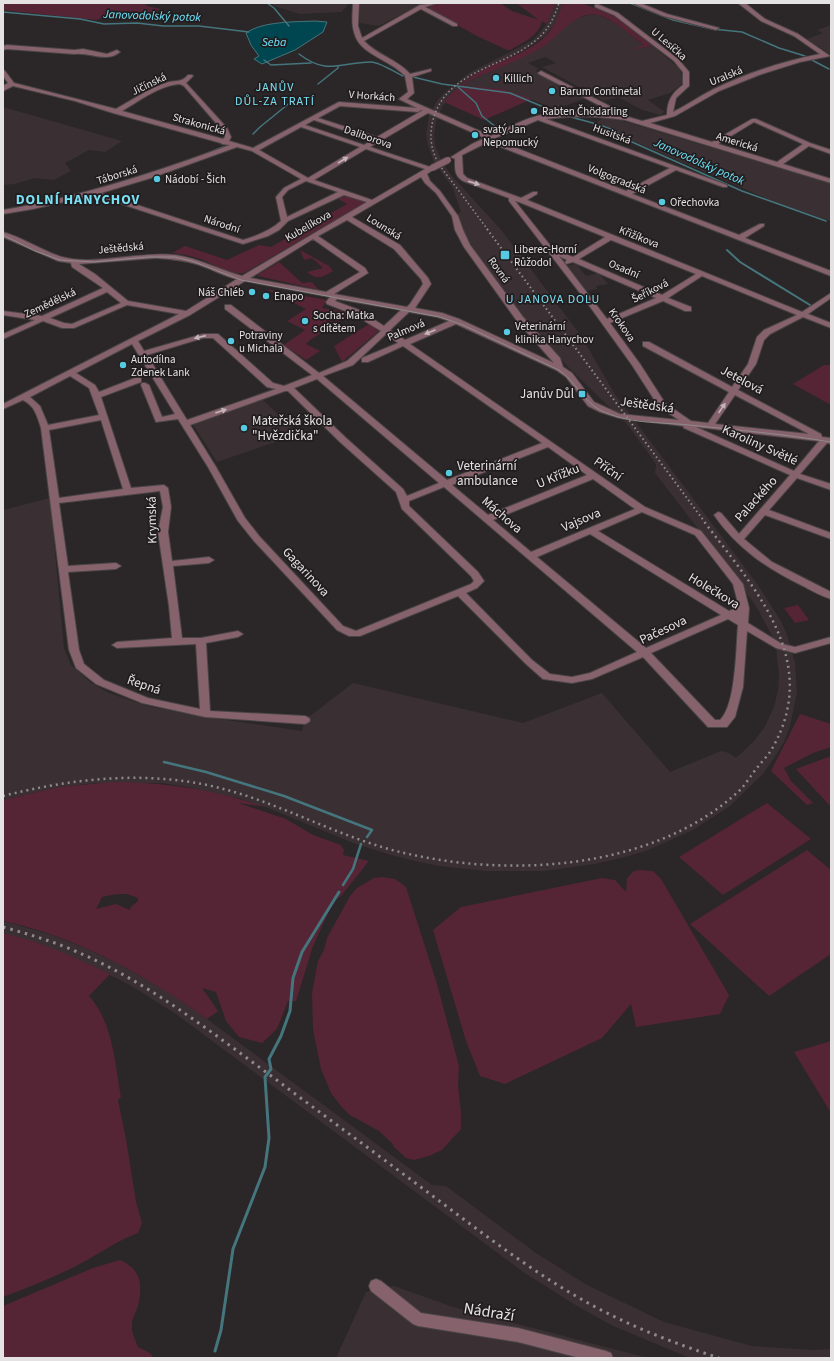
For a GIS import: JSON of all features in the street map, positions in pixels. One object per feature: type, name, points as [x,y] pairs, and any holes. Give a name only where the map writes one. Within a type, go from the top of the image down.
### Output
[{"type":"street","points":[[356,3],[357,35],[360,41],[369,49],[402,69],[409,78],[429,70]]},
{"type":"street","points":[[360,41],[421,7],[434,3]]},
{"type":"street","points":[[635,3],[673,17],[716,28]]},
{"type":"street","points":[[741,3],[763,20],[796,35],[828,56]]},
{"type":"street","name":"U Lesíčka","points":[[597,6],[616,14],[676,60],[686,72],[686,86],[676,93],[672,100],[670,115]]},
{"type":"street","points":[[421,7],[455,25]]},
{"type":"street","points":[[3,48],[7,47],[74,52],[83,51],[108,56],[117,52]]},
{"type":"street","points":[[66,56],[74,52]]},
{"type":"street","name":"Uralská","points":[[638,122],[661,120],[722,88],[805,58],[828,56]]},
{"type":"street","points":[[3,72],[12,84],[3,89]]},
{"type":"street","points":[[541,73],[619,112],[626,118]]},
{"type":"street","name":"Jičínská","points":[[115,112],[169,83],[182,83],[188,81],[190,76]]},
{"type":"street","name":"Volgogradská","points":[[409,78],[411,93],[402,98],[489,138],[626,194],[831,274]]},
{"type":"street","points":[[182,83],[186,85],[225,129],[228,137],[224,143]]},
{"type":"street","name":"Strakonická","points":[[12,84],[234,146],[254,150],[307,180],[372,202]]},
{"type":"street","name":"V Horkách","points":[[254,150],[339,104],[428,110]]},
{"type":"street","name":"Národní","points":[[95,193],[243,242],[280,226],[285,221],[280,197],[286,189],[307,180],[428,110]]},
{"type":"street","name":"Kubelíkova","points":[[3,407],[187,313],[313,236],[428,170],[489,138],[538,118],[557,115],[606,115],[626,118],[638,122]]},
{"type":"street","points":[[313,118],[378,140]]},
{"type":"street","name":"Husitská","points":[[538,118],[725,186]]},
{"type":"street","points":[[712,145],[754,120],[808,144],[831,152]]},
{"type":"street","name":"Americká","points":[[638,122],[831,181]]},
{"type":"street","name":"Daliborova","points":[[300,125],[428,170]]},
{"type":"street","points":[[778,165],[808,144]]},
{"type":"street","name":"Táborská","points":[[3,212],[63,202],[95,193],[195,161],[234,146]]},
{"type":"street","name":"Křižíkova","points":[[459,154],[457,171],[465,180],[521,201],[831,326]]},
{"type":"street","points":[[626,194],[675,168]]},
{"type":"street","name":"Rovná","points":[[428,170],[427,182],[438,192],[455,216],[458,230],[470,249],[520,319],[557,360],[559,368]]},
{"type":"street","points":[[410,181],[427,182]]},
{"type":"street","points":[[288,219],[344,192]]},
{"type":"street","points":[[521,201],[535,193]]},
{"type":"street","name":"Krokova","points":[[513,198],[511,200],[606,322],[662,405],[684,423]]},
{"type":"street","name":"Lounská","points":[[318,376],[350,363],[413,306],[428,284],[398,247],[347,217]]},
{"type":"street","points":[[739,238],[762,225]]},
{"type":"street","name":"Ještědská","points":[[3,234],[56,258],[75,261],[156,256],[176,257],[199,262],[242,279],[439,315],[456,321],[559,368],[569,375],[591,404],[618,416],[828,440]]},
{"type":"street","points":[[313,236],[362,270],[364,273],[324,294]]},
{"type":"street","points":[[563,266],[610,237]]},
{"type":"street","name":"Osadní","points":[[551,250],[688,309]]},
{"type":"street","points":[[75,261],[75,264],[126,302],[187,313]]},
{"type":"street","name":"Šeříková","points":[[606,322],[663,298],[701,274]]},
{"type":"street","name":"Zemědělská","points":[[3,337],[107,289]]},
{"type":"street","points":[[710,426],[752,364],[760,339],[767,332],[802,315],[831,295]]},
{"type":"street","name":"Příční","points":[[335,297],[330,302],[356,312],[385,330],[642,509],[698,533],[738,584],[744,608],[744,624],[738,687],[730,717],[723,724],[712,724]]},
{"type":"street","points":[[3,313],[52,321],[63,327],[74,326],[126,302]]},
{"type":"street","name":"Máchova","points":[[228,307],[318,376],[645,653],[712,724]]},
{"type":"street","name":"Palmová","points":[[366,360],[456,321]]},
{"type":"street","name":"Gagarinova","points":[[134,340],[212,467],[241,519],[257,540],[340,628],[349,633],[357,634],[474,586],[479,581],[475,574],[405,507],[400,491],[287,388],[270,385],[215,336],[203,336],[143,354]]},
{"type":"street","name":"Jetelová","points":[[646,344],[828,440]]},
{"type":"street","name":"Krymská","points":[[70,372],[92,387],[97,396],[128,491]]},
{"type":"street","points":[[97,396],[141,383],[159,420],[182,420],[287,388],[318,376]]},
{"type":"street","name":"Řepná","points":[[24,397],[31,400],[38,407],[45,428],[74,650],[80,666],[100,682],[146,701],[205,714],[305,720]]},
{"type":"street","points":[[45,428],[103,417]]},
{"type":"street","name":"Karoliny Světlé","points":[[684,423],[796,475],[831,487]]},
{"type":"street","name":"Palackého","points":[[738,540],[828,440]]},
{"type":"street","points":[[404,500],[548,444]]},
{"type":"street","name":"U Křížku","points":[[487,519],[594,476]]},
{"type":"street","name":"Krymská","points":[[55,501],[128,491],[164,488],[167,507],[163,532],[177,641]]},
{"type":"street","name":"Vajsova","points":[[530,556],[642,509]]},
{"type":"street","points":[[763,511],[831,536]]},
{"type":"street","points":[[718,515],[738,540],[779,572],[831,596]]},
{"type":"street","name":"Holečkova","points":[[590,530],[786,649],[795,650],[831,640]]},
{"type":"street","points":[[168,564],[209,560]]},
{"type":"street","points":[[64,569],[116,566]]},
{"type":"street","name":"Pačesova","points":[[460,592],[529,662],[547,677],[572,680],[592,676],[744,608]]},
{"type":"street","points":[[117,645],[201,641],[238,634]]},
{"type":"street","points":[[201,641],[205,714]]},
{"type":"street","name":"Nádraží","points":[[376,1286],[418,1319],[518,1335],[606,1358]]},
{"type":"shaded area","points":[[3,3],[144,3],[147,6],[161,9],[145,16],[109,15],[96,20],[3,10]]},
{"type":"shaded area","points":[[270,3],[349,3],[342,12],[300,14],[277,7]]},
{"type":"shaded area","points":[[360,3],[431,3],[414,8],[379,26],[360,23]]},
{"type":"shaded area","points":[[436,3],[500,3],[512,11],[539,20],[516,3],[556,3],[547,24],[542,21],[534,35],[520,45],[507,50],[477,36],[430,10],[429,5]]},
{"type":"shaded area","points":[[556,3],[563,3],[554,25],[545,36],[523,51],[475,74],[450,95],[437,116],[434,135],[435,145],[442,162],[452,176],[502,231],[582,337],[614,393],[758,585],[781,621],[795,662],[797,692],[790,726],[784,742],[763,774],[730,806],[693,830],[646,851],[595,864],[544,871],[486,871],[439,866],[415,861],[353,843],[266,807],[238,798],[161,783],[96,783],[59,787],[3,800],[3,510],[50,498],[64,648],[71,665],[91,683],[109,693],[147,706],[198,716],[302,731],[305,720],[353,683],[523,723],[602,693],[670,772],[721,751],[729,753],[736,758],[754,741],[764,728],[774,707],[778,690],[779,674],[776,647],[772,636],[756,606],[655,473],[656,464],[627,424],[570,369],[525,320],[464,235],[458,214],[461,212],[453,188],[434,162],[428,145],[426,135],[429,116],[437,101],[443,94],[469,73],[533,40],[547,24]]},
{"type":"shaded area","points":[[563,3],[582,3],[614,16],[653,46],[629,50],[644,45],[603,17],[598,15],[583,16],[570,24],[538,50],[519,60],[469,81],[464,86],[502,89],[532,99],[484,120],[444,102],[468,79],[484,69],[536,44],[550,31],[554,25]]},
{"type":"shaded area","points":[[590,15],[599,15],[615,23],[645,46],[635,49],[653,46],[679,68],[683,77],[682,84],[670,93],[648,100],[665,112],[660,115],[642,110],[618,97],[604,101],[542,67],[556,63],[545,57],[528,63],[539,69],[536,70],[538,73],[559,83],[556,85],[586,98],[557,109],[502,89],[464,87],[469,81],[519,59],[578,18]]},
{"type":"shaded area","points":[[831,25],[831,55],[807,39],[823,33],[817,30]]},
{"type":"shaded area","points":[[3,107],[122,141],[105,152],[89,150],[65,163],[71,171],[54,180],[34,178],[15,184],[3,185]]},
{"type":"shaded area","points":[[603,118],[619,120],[831,183],[831,221],[782,205],[633,141],[591,126]]},
{"type":"shaded area","points":[[346,196],[367,202],[244,273],[233,272],[200,259],[172,253],[185,246],[227,260],[259,245],[271,247],[347,204],[338,199]]},
{"type":"shaded area","points":[[300,250],[329,266],[333,271],[320,277],[311,275],[307,272],[323,268],[312,258],[304,260]]},
{"type":"shaded area","points":[[279,262],[302,283],[312,282],[319,290],[258,276]]},
{"type":"shaded area","points":[[576,264],[586,276],[599,273],[608,284],[596,286],[597,289],[586,291],[565,266]]},
{"type":"shaded area","points":[[266,289],[327,300],[322,308],[340,311],[346,308],[354,312],[306,344],[320,351],[306,360],[284,345],[305,330],[287,321],[306,309]]},
{"type":"shaded area","points":[[369,324],[379,331],[342,362],[334,346]]},
{"type":"shaded area","points":[[824,365],[831,365],[831,405],[793,384]]},
{"type":"shaded area","name":"Mateřská škola \"Hvězdička\"","points":[[259,400],[263,400],[299,434],[217,462],[192,423]]},
{"type":"shaded area","points":[[798,605],[809,620],[795,623],[784,608]]},
{"type":"shaded area","points":[[800,714],[831,724],[831,747],[813,753],[784,768],[791,781],[813,803],[807,805],[771,771]]},
{"type":"shaded area","points":[[831,756],[831,807],[796,769]]},
{"type":"shaded area","points":[[113,782],[153,784],[208,791],[266,807],[238,803],[286,819],[313,835],[341,845],[344,850],[343,855],[369,861],[341,896],[333,902],[313,946],[296,1001],[288,1001],[277,1029],[262,1043],[239,1037],[226,1021],[216,992],[202,988],[218,1011],[207,1019],[160,987],[84,947],[31,928],[3,921],[3,800],[59,787]],"holes":[[[127,894],[138,898],[138,901],[131,907],[130,910],[116,904],[96,909],[102,897]]]},
{"type":"shaded area","points":[[767,803],[811,839],[723,895],[679,857]]},
{"type":"shaded area","points":[[807,850],[831,870],[831,954],[769,996],[690,924]]},
{"type":"shaded area","points":[[634,871],[653,871],[661,879],[729,995],[720,1014],[636,1027],[631,1004],[602,1038],[505,1084],[480,1076],[466,1041],[433,930],[461,907],[602,878],[615,880],[626,892],[627,878]]},
{"type":"shaded area","points":[[383,877],[395,879],[406,887],[437,984],[459,1066],[458,1085],[461,1129],[442,1150],[429,1156],[414,1160],[406,1158],[379,1131],[350,1115],[341,1106],[331,1093],[321,1069],[313,1029],[312,993],[318,961],[324,950],[327,938],[350,896],[357,888],[374,878]]},
{"type":"shaded area","points":[[3,921],[49,934],[85,948],[119,964],[165,990],[207,1019],[432,1185],[446,1186],[536,1253],[587,1285],[664,1322],[752,1346],[814,1350],[831,1349],[831,1358],[690,1358],[613,1326],[577,1306],[523,1272],[176,1014],[130,985],[77,959],[41,945],[3,933]]},
{"type":"shaded area","points":[[3,933],[44,945],[110,974],[89,996],[97,1006],[103,1018],[112,1044],[121,1097],[118,1100],[136,1202],[142,1223],[138,1233],[118,1242],[67,1271],[3,1297]]},
{"type":"shaded area","points":[[831,1041],[831,1113],[794,1052]]},
{"type":"shaded area","points":[[120,1260],[132,1268],[139,1278],[140,1298],[133,1317],[132,1330],[138,1347],[150,1353],[154,1358],[3,1358],[3,1306],[93,1268]]},
{"type":"shaded area","points":[[394,1286],[453,1307],[648,1358],[336,1358],[366,1292]]},
{"type":"water","name":"Seba","points":[[315,21],[327,22],[323,32],[295,50],[262,64],[254,59],[259,56],[251,45],[246,33],[261,26],[270,24]]},
{"type":"waterway","points":[[267,3],[274,8],[289,26]]},
{"type":"waterway","points":[[630,3],[673,20],[712,29],[742,32],[779,48],[805,56]]},
{"type":"waterway","name":"Janovodolský potok","points":[[3,12],[80,19],[104,24],[137,23],[163,26],[199,26],[249,32]]},
{"type":"waterway","name":"Janovodolský potok","points":[[299,54],[309,61],[318,65],[326,66],[374,62],[383,65],[403,76]]},
{"type":"waterway","points":[[810,59],[829,69]]},
{"type":"waterway","points":[[264,60],[271,65],[311,63]]},
{"type":"waterway","points":[[318,84],[338,68],[338,66]]},
{"type":"waterway","name":"Janovodolský potok","points":[[413,77],[442,84],[510,93],[558,113]]},
{"type":"waterway","points":[[458,87],[476,103],[482,116],[496,127]]},
{"type":"waterway","points":[[253,134],[292,101]]},
{"type":"waterway","name":"Janovodolský potok","points":[[568,116],[618,132],[632,142],[742,191],[826,221]]},
{"type":"waterway","points":[[195,158],[223,147]]},
{"type":"waterway","points":[[727,250],[740,262],[810,305]]},
{"type":"waterway","points":[[164,762],[206,772],[284,796],[372,830],[367,837]]},
{"type":"waterway","points":[[343,885],[353,869],[361,844]]},
{"type":"waterway","points":[[215,1351],[221,1330],[233,1249],[265,1167],[269,1138],[265,1077],[271,1069],[269,1059],[281,1036],[290,1011],[293,978],[302,952],[339,892]]},
{"type":"tram line","points":[[3,235],[35,251],[60,260],[94,262],[148,257],[175,257],[192,261],[241,280],[440,317],[463,325],[559,370],[594,406],[610,415],[621,418],[644,422],[760,432],[831,442]]},
{"type":"railway","points":[[488,230],[437,160],[433,152],[431,142],[433,120],[440,104],[450,91],[462,81],[476,72],[522,50],[540,37],[550,24],[559,3]]},
{"type":"railway","points":[[487,229],[704,521]]},
{"type":"railway","points":[[3,796],[79,781],[130,778],[156,778],[181,781],[231,791],[372,844],[396,851],[439,860],[484,865],[531,865],[577,861],[622,852],[665,838],[705,817],[740,790],[770,753],[773,747],[786,715],[790,684],[786,654],[775,626],[760,598],[742,571],[703,520]]},
{"type":"railway","points":[[3,927],[31,935],[75,951],[128,977],[227,1043],[475,1228],[560,1287],[619,1319],[661,1337],[719,1358]]},
{"type":"place","name":"Killich","points":[[496,78]]},
{"type":"place","name":"Barum Continetal","points":[[552,91]]},
{"type":"place","name":"Rabten Čhödarling","points":[[534,111]]},
{"type":"place","name":"svatý Jan Nepomucký","points":[[475,135]]},
{"type":"place","name":"Nádobí - Šich","points":[[157,179]]},
{"type":"place","name":"Ořechovka","points":[[662,202]]},
{"type":"place","name":"Liberec-Horní Růžodol","points":[[505,255]]},
{"type":"place","name":"Náš Chléb","points":[[252,292]]},
{"type":"place","name":"Enapo","points":[[266,296]]},
{"type":"place","name":"Socha: Matka s dítětem","points":[[305,321]]},
{"type":"place","name":"Veterinární klinika Hanychov","points":[[507,332]]},
{"type":"place","name":"Potraviny u Michala","points":[[231,341]]},
{"type":"place","name":"Autodílna Zdenek Lank","points":[[123,365]]},
{"type":"place","name":"Janův Důl","points":[[582,394]]},
{"type":"place","name":"Mateřská škola \"Hvězdička\"","points":[[244,428]]},
{"type":"place","name":"Veterinární ambulance","points":[[449,473]]},
{"type":"district","name":"JANŮV DŮL-ZA TRATÍ","points":[[275,94]]},
{"type":"district","name":"DOLNÍ HANYCHOV","points":[[78,200]]},
{"type":"district","name":"U JANOVA DOLU","points":[[553,299]]}]
